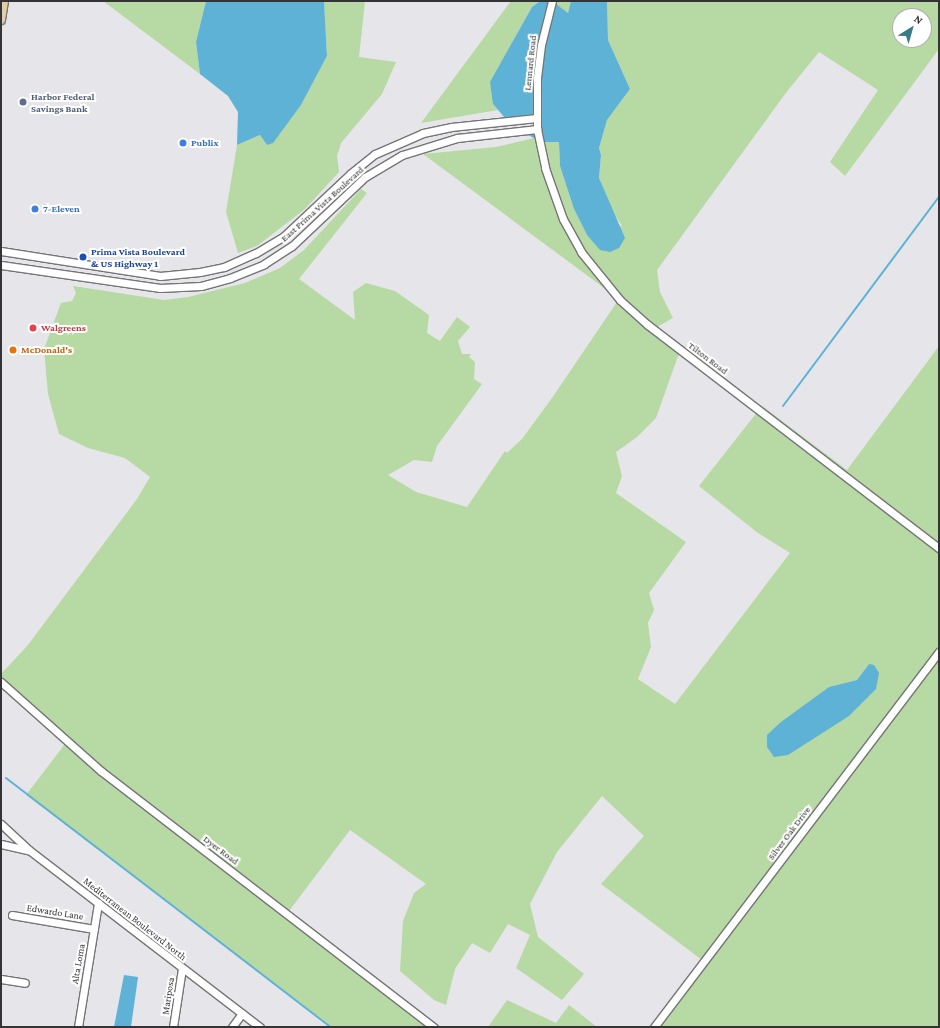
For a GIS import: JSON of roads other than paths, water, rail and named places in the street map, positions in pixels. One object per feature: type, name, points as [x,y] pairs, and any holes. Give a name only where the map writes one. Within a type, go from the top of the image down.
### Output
[{"type":"main road","points":[[1,20],[4,1]]},
{"type":"street","name":"Lennard Road","points":[[537,129],[537,79],[541,45],[552,1]]},
{"type":"street","name":"East Prima Vista Boulevard","points":[[1,251],[160,276],[200,272],[224,267],[256,253],[284,236],[358,167],[375,154],[423,133],[451,127],[537,118]]},
{"type":"street","name":"East Prima Vista Boulevard","points":[[1,265],[160,288],[208,284],[230,278],[264,264],[292,246],[365,177],[402,155],[433,144],[482,134],[537,129]]},
{"type":"street","name":"Tilton Road","points":[[537,129],[545,168],[567,228],[581,252],[620,300],[648,325],[939,548]]},
{"type":"street","points":[[358,167],[365,177]]},
{"type":"street","name":"Silver Oak Drive","points":[[654,1027],[939,652]]},
{"type":"street","name":"Dyer Road","points":[[1,682],[101,771],[434,1027]]},
{"type":"street","name":"Mediterranean Boulevard North","points":[[1,824],[29,850],[260,1027]]},
{"type":"street","points":[[1,844],[29,850]]},
{"type":"street","name":"Alta Loma","points":[[78,1027],[98,903]]},
{"type":"street","name":"Edwardo Lane","points":[[12,915],[94,929]]},
{"type":"street","name":"Mariposa","points":[[173,1027],[182,968]]},
{"type":"street","points":[[1,979],[24,983]]},
{"type":"street","points":[[232,1027],[242,1013]]},
{"type":"water","points":[[206,1],[324,1],[327,56],[301,105],[273,143],[267,145],[260,135],[237,145],[238,112],[228,96],[200,74],[196,42]]},
{"type":"water","points":[[540,1],[548,1],[537,45],[533,80],[534,114],[505,118],[493,104],[490,82],[532,7]]},
{"type":"water","points":[[571,1],[607,1],[608,40],[630,89],[607,120],[599,148],[601,155],[599,178],[625,238],[619,248],[610,252],[600,250],[587,235],[574,209],[560,166],[559,142],[542,142],[524,133],[541,132],[540,79],[544,46],[555,3],[568,13]]},
{"type":"water","points":[[869,664],[874,665],[879,673],[876,689],[849,716],[788,755],[774,757],[767,747],[767,735],[781,722],[829,687],[857,680]]},
{"type":"water","points":[[124,975],[138,977],[131,1027],[114,1027]]},
{"type":"waterway","points":[[783,406],[939,197]]},
{"type":"waterway","points":[[6,778],[331,1027]]},
{"type":"place","name":"Harbor Federal Savings Bank","points":[[23,102]]},
{"type":"place","name":"Publix","points":[[183,143]]},
{"type":"place","name":"7-Eleven","points":[[35,209]]},
{"type":"place","name":"Prima Vista Boulevard & US Highway 1","points":[[83,257]]},
{"type":"place","name":"Walgreens","points":[[33,328]]},
{"type":"place","name":"McDonald's","points":[[13,350]]}]
